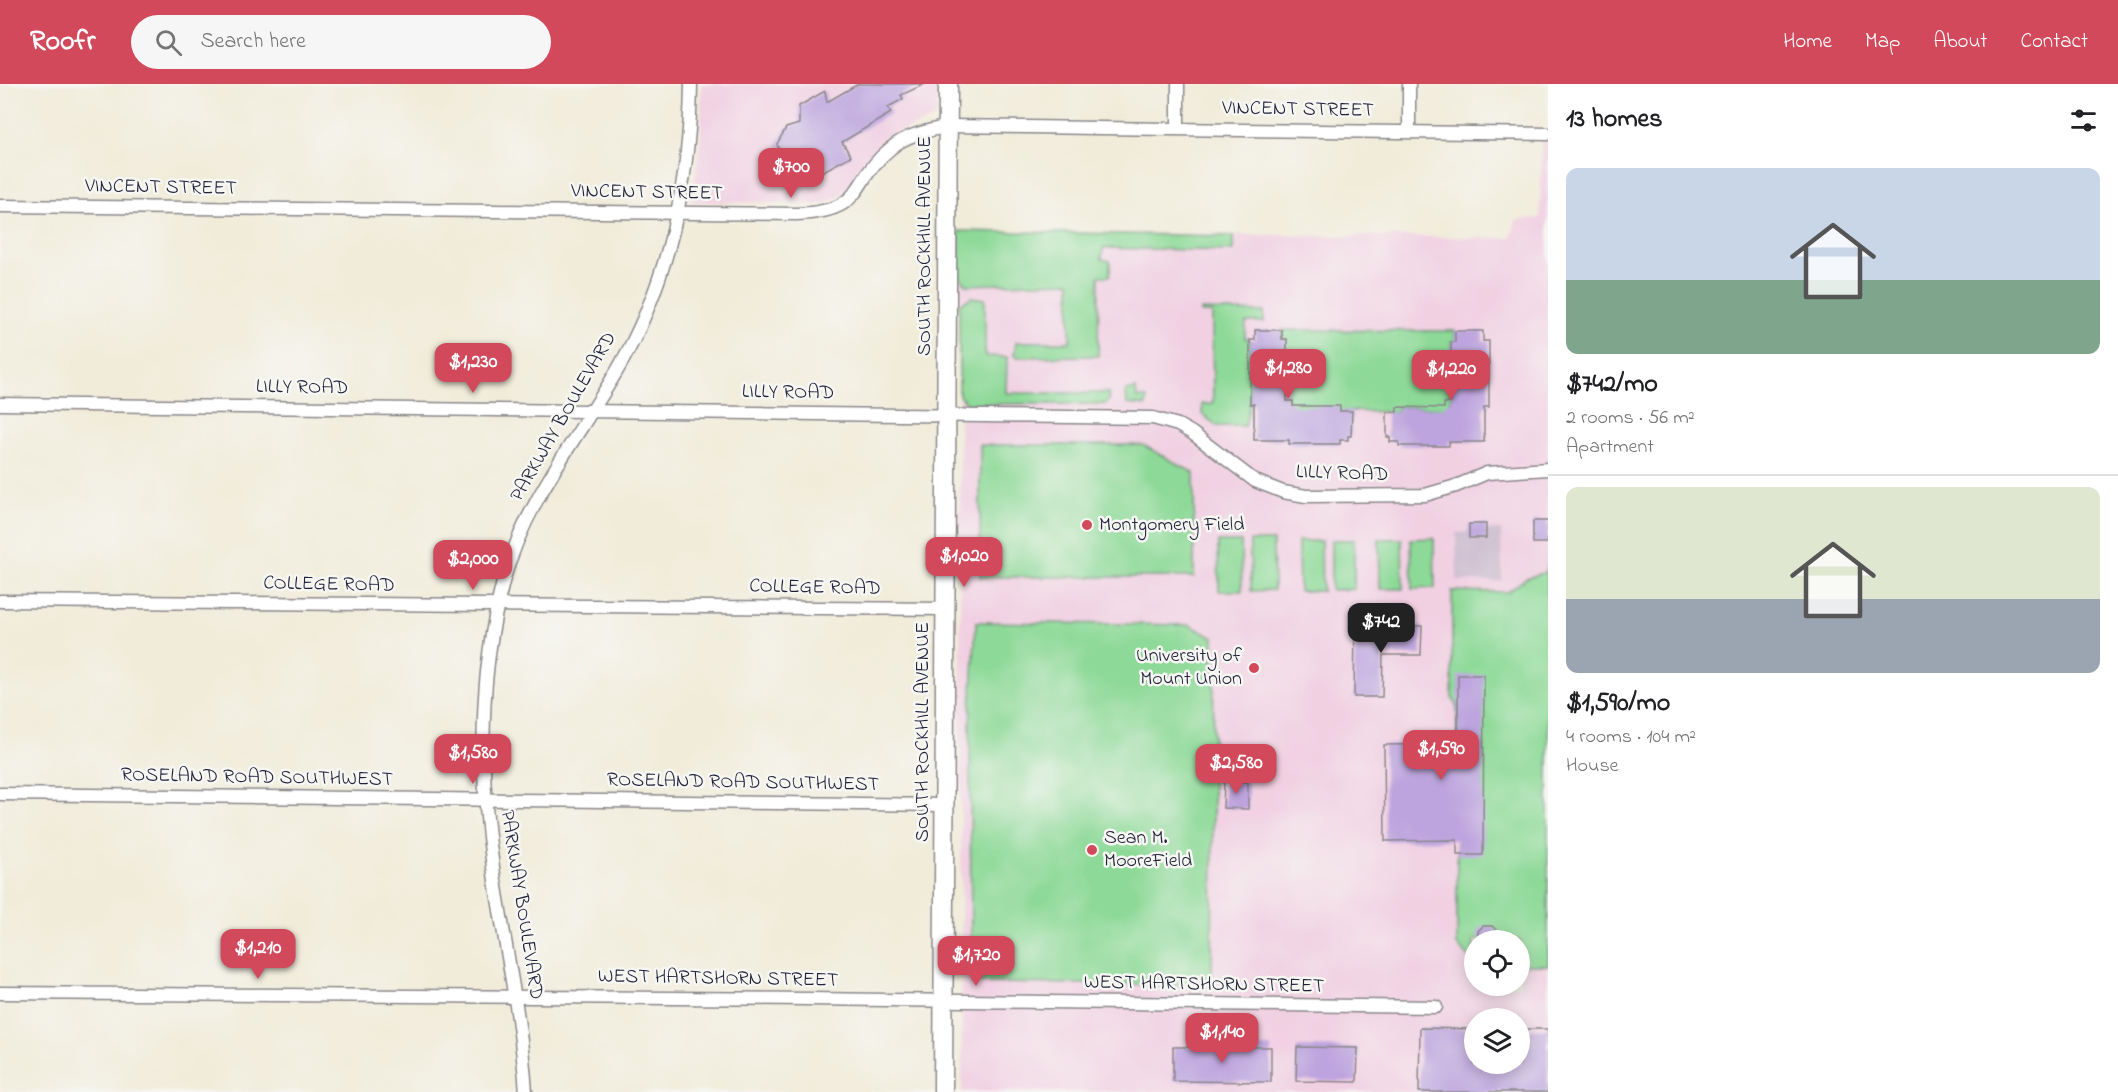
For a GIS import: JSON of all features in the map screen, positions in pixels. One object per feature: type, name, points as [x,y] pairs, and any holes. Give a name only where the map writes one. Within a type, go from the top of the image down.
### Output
[{"type":"street","name":"PARKWAY BOULEVARD","points":[[526,1092],[516,996],[492,866],[486,800],[486,688],[490,645],[498,606],[513,554],[537,498],[620,366],[643,318],[658,279],[677,213],[688,145],[691,84]]},
{"type":"street","name":"SOUTH ROCKHILL AVENUE","points":[[943,1092],[948,84]]},
{"type":"street","points":[[1178,128],[1179,84]]},
{"type":"street","points":[[1409,84],[1409,130]]},
{"type":"street","name":"VINCENT STREET","points":[[0,206],[797,214],[831,211],[854,196],[893,146],[913,135],[948,126],[1409,130],[1548,134]]},
{"type":"street","name":"LILLY ROAD","points":[[0,404],[1153,418],[1178,425],[1192,433],[1255,481],[1282,492],[1305,496],[1425,495],[1456,486],[1487,473],[1548,469]]},
{"type":"street","name":"COLLEGE ROAD","points":[[0,601],[946,609]]},
{"type":"street","name":"ROSELAND ROAD SOUTHWEST","points":[[0,794],[945,805]]},
{"type":"street","name":"WEST HARTSHORN STREET","points":[[0,993],[516,996],[1436,1007]]},
{"type":"shaded area","points":[[701,84],[937,84],[937,117],[884,138],[839,197],[823,204],[692,202],[701,133]]},
{"type":"shaded area","name":"University of Mount Union","points":[[1542,140],[1548,140],[1548,1092],[962,1092],[959,231],[1511,238],[1516,220],[1540,218]]},
{"type":"shaded area","points":[[1469,524],[1486,524],[1486,530],[1501,530],[1502,581],[1457,581],[1456,533],[1468,532]]},
{"type":"green space","points":[[959,231],[1233,236],[1233,251],[1103,248],[1102,259],[1110,261],[1110,276],[1099,276],[1098,356],[1017,357],[1014,356],[1016,342],[1070,342],[1070,282],[967,285],[959,276]]},
{"type":"green space","points":[[972,297],[985,299],[985,356],[1007,357],[1006,393],[1108,393],[1109,400],[1105,404],[968,404],[959,396],[959,304]]},
{"type":"green space","points":[[1201,310],[1264,312],[1264,322],[1246,322],[1245,338],[1250,340],[1250,404],[1245,426],[1217,426],[1202,414],[1202,404],[1213,404],[1212,313],[1201,313]]},
{"type":"green space","points":[[1282,330],[1455,331],[1455,342],[1451,342],[1451,403],[1444,408],[1397,407],[1397,412],[1340,411],[1293,406],[1287,401]]},
{"type":"green space","points":[[1136,389],[1137,398],[1147,398],[1146,406],[1127,404],[1126,391]]},
{"type":"green space","name":"Montgomery Field","points":[[980,445],[1143,445],[1194,473],[1194,577],[980,577]]},
{"type":"green space","points":[[1434,538],[1435,588],[1412,589],[1411,539]]},
{"type":"green space","points":[[1379,539],[1402,539],[1403,589],[1380,589]]},
{"type":"green space","points":[[1331,540],[1354,540],[1354,589],[1331,590]]},
{"type":"green space","points":[[1250,541],[1273,541],[1274,590],[1251,591]]},
{"type":"green space","points":[[1298,541],[1321,541],[1322,591],[1299,591]]},
{"type":"green space","points":[[1218,542],[1241,542],[1242,591],[1219,591]]},
{"type":"green space","points":[[1548,566],[1548,965],[1530,965],[1530,930],[1464,930],[1464,952],[1457,945],[1457,705],[1452,698],[1452,591],[1508,592],[1526,578],[1546,572]]},
{"type":"green space","name":"Sean M. MooreField","points":[[976,622],[1189,625],[1214,637],[1212,985],[981,983],[971,976],[970,724]]},
{"type":"building","points":[[858,84],[925,84],[901,95],[903,99],[888,107],[891,113],[842,142],[851,156],[809,179],[806,173],[783,162],[777,144],[786,128],[799,124],[799,106],[825,91],[827,102]]},
{"type":"building","points":[[1255,330],[1282,330],[1282,339],[1287,339],[1287,401],[1293,401],[1293,406],[1340,406],[1340,411],[1352,411],[1351,436],[1348,436],[1348,440],[1340,440],[1340,444],[1289,444],[1289,440],[1254,440],[1254,404],[1250,404],[1250,340],[1255,340]]},
{"type":"building","points":[[1455,331],[1483,331],[1483,341],[1489,341],[1489,407],[1484,407],[1484,442],[1449,442],[1449,446],[1399,446],[1399,442],[1390,442],[1390,437],[1387,437],[1387,412],[1397,412],[1397,407],[1444,408],[1444,403],[1451,403],[1451,342],[1455,342]]},
{"type":"building","points":[[1533,521],[1548,521],[1548,543],[1533,543]]},
{"type":"building","points":[[1469,524],[1486,524],[1486,538],[1469,538]]},
{"type":"building","points":[[1355,625],[1422,626],[1421,655],[1383,655],[1382,697],[1354,697]]},
{"type":"building","points":[[1458,675],[1484,675],[1483,855],[1457,855],[1457,840],[1385,841],[1384,745],[1458,744]]},
{"type":"building","points":[[1224,782],[1248,782],[1248,809],[1223,808]]},
{"type":"building","points":[[1483,926],[1492,926],[1497,930],[1479,930]]},
{"type":"building","points":[[1420,1028],[1464,1029],[1464,1074],[1530,1074],[1530,1029],[1548,1029],[1548,1092],[1419,1092]]},
{"type":"building","points":[[1173,1047],[1271,1047],[1271,1082],[1173,1081]]},
{"type":"building","points":[[1297,1047],[1358,1048],[1357,1082],[1296,1081]]},
{"type":"place","name":"Montgomery Field","points":[[1087,525]]},
{"type":"place","name":"University of Mount Union","points":[[1254,668]]},
{"type":"place","name":"Sean M. MooreField","points":[[1092,850]]}]
